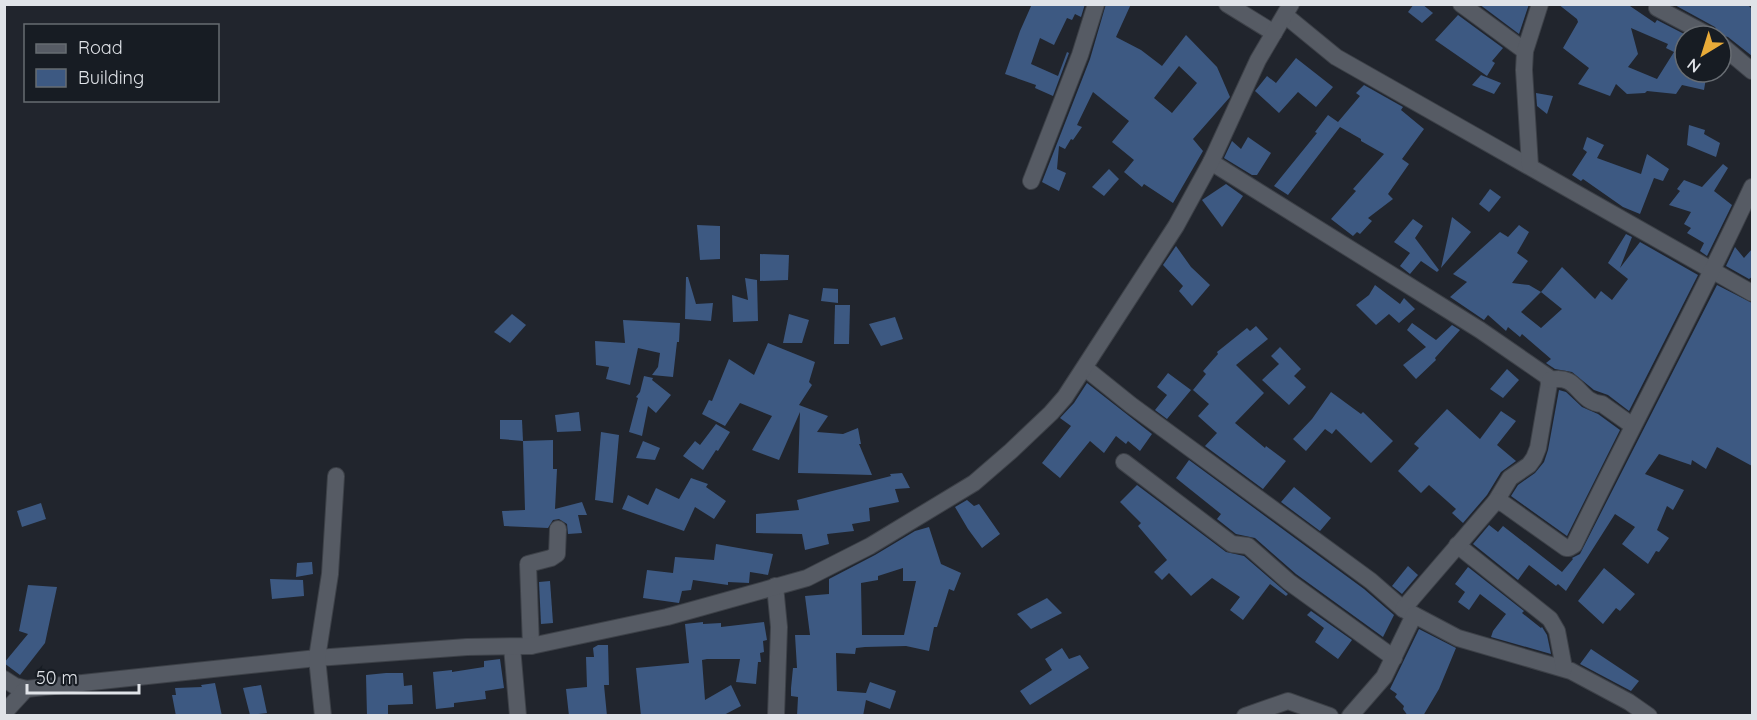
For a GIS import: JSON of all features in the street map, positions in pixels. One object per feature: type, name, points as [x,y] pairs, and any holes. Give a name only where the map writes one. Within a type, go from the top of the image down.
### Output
[{"type":"street","points":[[1031,181],[1074,72],[1096,4]]},
{"type":"street","points":[[1227,4],[1275,33]]},
{"type":"street","points":[[1461,4],[1525,51]]},
{"type":"street","points":[[1530,166],[1525,51],[1540,4]]},
{"type":"street","points":[[1657,8],[1687,24]]},
{"type":"street","points":[[4,679],[15,686],[26,689],[317,658],[467,647],[531,646],[667,617],[807,578],[870,546],[974,483],[1051,413],[1085,368],[1176,226],[1211,162],[1257,60],[1289,10],[1336,57],[1714,269],[1752,293]]},
{"type":"street","points":[[1733,55],[1752,71]]},
{"type":"street","points":[[1211,162],[1480,330],[1543,372],[1550,380]]},
{"type":"street","points":[[1496,501],[1504,504],[1566,548],[1571,548],[1714,269],[1752,187]]},
{"type":"street","points":[[1085,368],[1131,405],[1371,581],[1408,612],[1458,638],[1564,668],[1599,685],[1649,716]]},
{"type":"street","points":[[1550,380],[1567,379],[1581,394],[1602,404],[1633,426]]},
{"type":"street","points":[[1350,716],[1384,677],[1394,658],[1408,612],[1457,545],[1496,501],[1510,478],[1529,465],[1534,458],[1538,448],[1550,380]]},
{"type":"street","points":[[1124,462],[1232,544],[1248,546],[1314,601],[1394,658]]},
{"type":"street","points":[[323,716],[317,658],[330,574],[336,476]]},
{"type":"street","points":[[531,646],[528,564],[551,558],[557,554],[558,529]]},
{"type":"street","points":[[1457,545],[1550,619],[1557,631],[1564,668]]},
{"type":"street","points":[[776,586],[779,627],[776,716]]},
{"type":"street","points":[[512,647],[518,716]]},
{"type":"street","points":[[4,713],[26,689]]},
{"type":"street","points":[[1245,716],[1288,701],[1330,716]]},
{"type":"building","points":[[1032,4],[1085,4],[1081,17],[1075,14],[1072,20],[1067,18],[1054,45],[1040,38],[1031,64],[1058,76],[1067,52],[1069,53],[1053,96],[1035,88],[1036,85],[1005,74]]},
{"type":"building","points":[[1106,4],[1131,4],[1116,37],[1141,50],[1162,66],[1186,35],[1217,67],[1230,97],[1193,139],[1203,151],[1173,203],[1144,184],[1142,187],[1124,172],[1134,160],[1112,142],[1129,121],[1093,92],[1077,125],[1082,127],[1065,149],[1059,146],[1057,169],[1066,173],[1059,191],[1042,182],[1090,59]],"holes":[[[1179,66],[1197,83],[1172,113],[1154,98]]]},
{"type":"building","points":[[1414,4],[1422,4],[1433,13],[1422,23],[1408,12]]},
{"type":"building","points":[[1479,4],[1529,4],[1519,34]]},
{"type":"building","points":[[1558,4],[1627,4],[1655,23],[1657,20],[1673,28],[1673,52],[1666,48],[1668,44],[1631,28],[1638,54],[1628,67],[1657,79],[1673,54],[1673,84],[1705,84],[1704,90],[1682,85],[1676,94],[1647,91],[1627,94],[1616,84],[1610,96],[1578,84],[1589,68],[1563,48],[1578,22]]},
{"type":"building","points":[[1673,4],[1747,4],[1752,9],[1752,56],[1733,41],[1733,24],[1710,24]]},
{"type":"building","points":[[1458,15],[1503,48],[1492,61],[1495,63],[1487,76],[1435,40]]},
{"type":"building","points":[[1296,58],[1333,87],[1316,107],[1298,92],[1279,113],[1255,91],[1267,76],[1276,83]]},
{"type":"building","points":[[1481,75],[1501,83],[1494,94],[1472,85]]},
{"type":"building","points":[[1364,85],[1403,107],[1401,110],[1424,129],[1402,159],[1409,164],[1388,194],[1393,199],[1368,218],[1372,221],[1360,234],[1357,232],[1353,236],[1331,219],[1356,191],[1353,189],[1384,154],[1361,139],[1340,127],[1288,195],[1274,186],[1317,133],[1315,132],[1328,115],[1338,122],[1360,96],[1356,93]]},
{"type":"building","points":[[1536,93],[1553,96],[1547,114],[1537,106]]},
{"type":"building","points":[[1689,125],[1705,130],[1704,134],[1720,143],[1716,157],[1687,145]]},
{"type":"building","points":[[1248,137],[1271,153],[1257,175],[1252,175],[1224,158],[1232,141],[1241,149]]},
{"type":"building","points":[[1587,137],[1604,145],[1597,158],[1641,174],[1647,154],[1669,169],[1663,181],[1654,178],[1640,214],[1623,207],[1583,179],[1581,181],[1572,175],[1587,152],[1583,149]]},
{"type":"building","points":[[1723,164],[1728,168],[1714,191],[1732,205],[1707,256],[1700,251],[1704,243],[1687,233],[1691,228],[1684,224],[1691,212],[1669,205],[1680,191],[1677,189],[1684,180],[1702,187]]},
{"type":"building","points":[[1109,169],[1119,179],[1104,196],[1092,187]]},
{"type":"building","points":[[1226,184],[1243,196],[1222,227],[1202,200]]},
{"type":"building","points":[[1490,189],[1501,197],[1489,212],[1479,204]]},
{"type":"building","points":[[1452,217],[1471,232],[1441,268],[1448,236]]},
{"type":"building","points":[[1413,219],[1423,226],[1415,238],[1439,270],[1437,272],[1421,261],[1410,274],[1400,266],[1410,253],[1394,242]]},
{"type":"building","points":[[697,225],[720,226],[720,259],[700,260]]},
{"type":"building","points":[[1519,225],[1529,232],[1517,253],[1528,261],[1512,283],[1529,285],[1541,292],[1562,267],[1595,299],[1601,291],[1612,300],[1628,279],[1608,263],[1626,234],[1632,237],[1620,268],[1640,242],[1698,275],[1629,411],[1608,395],[1594,390],[1572,372],[1555,369],[1546,363],[1551,359],[1522,334],[1520,337],[1508,327],[1506,331],[1488,315],[1484,320],[1450,297],[1467,282],[1453,274],[1500,232],[1508,237]],"holes":[[[1541,292],[1562,309],[1541,328],[1521,312]]]},
{"type":"building","points":[[1176,246],[1191,267],[1210,285],[1192,306],[1179,291],[1183,286],[1163,265]]},
{"type":"building","points":[[1735,247],[1744,258],[1752,249],[1752,277],[1749,279],[1726,266]]},
{"type":"building","points":[[760,254],[789,255],[788,280],[760,281]]},
{"type":"building","points":[[686,277],[688,277],[696,304],[713,303],[711,321],[685,319]]},
{"type":"building","points":[[745,278],[757,280],[758,321],[733,322],[732,295],[748,300]]},
{"type":"building","points":[[1375,285],[1400,304],[1404,298],[1415,309],[1399,323],[1389,314],[1376,325],[1356,305],[1369,295]]},
{"type":"building","points":[[1717,285],[1752,303],[1752,466],[1717,447],[1706,469],[1692,460],[1691,465],[1659,454],[1645,474],[1684,490],[1673,510],[1667,506],[1657,530],[1669,538],[1659,552],[1656,551],[1648,564],[1622,544],[1635,527],[1615,514],[1566,591],[1529,565],[1518,580],[1473,544],[1489,525],[1498,532],[1503,526],[1562,572],[1572,558],[1580,554]]},
{"type":"building","points":[[823,288],[838,289],[838,303],[821,301]]},
{"type":"building","points":[[835,305],[850,305],[849,344],[834,344]]},
{"type":"building","points":[[512,314],[526,325],[510,343],[494,332]]},
{"type":"building","points":[[789,314],[809,320],[802,343],[783,343]]},
{"type":"building","points":[[895,317],[903,339],[881,346],[869,324]]},
{"type":"building","points":[[623,320],[680,323],[673,377],[652,375],[658,367],[660,353],[638,348],[630,385],[606,379],[609,367],[596,365],[595,341],[625,343]]},
{"type":"building","points":[[1412,323],[1436,340],[1452,325],[1460,330],[1435,358],[1436,360],[1416,379],[1403,365],[1426,347],[1407,330]]},
{"type":"building","points":[[1256,326],[1268,339],[1236,365],[1264,393],[1235,423],[1265,448],[1266,446],[1286,461],[1263,489],[1205,446],[1217,433],[1198,416],[1209,404],[1193,390],[1206,374],[1203,371],[1218,354],[1217,352],[1247,328],[1250,331]]},
{"type":"building","points":[[768,343],[815,362],[809,382],[812,385],[799,405],[828,416],[817,432],[843,434],[858,428],[861,444],[859,444],[872,475],[798,473],[800,412],[779,460],[752,450],[772,416],[740,403],[725,426],[702,414],[709,400],[712,401],[729,359],[754,375]]},
{"type":"building","points":[[1280,347],[1301,369],[1294,376],[1306,387],[1289,405],[1262,380],[1279,364],[1271,356]]},
{"type":"building","points":[[1507,369],[1519,380],[1503,398],[1490,389]]},
{"type":"building","points":[[1168,373],[1191,390],[1167,419],[1155,410],[1167,395],[1157,387]]},
{"type":"building","points":[[644,376],[653,378],[652,380],[671,395],[656,413],[648,406],[642,436],[629,432],[638,398],[636,397],[640,392]]},
{"type":"building","points":[[1087,383],[1152,434],[1140,451],[1128,441],[1126,444],[1116,436],[1104,453],[1090,441],[1060,478],[1042,463],[1071,426],[1060,418],[1074,403]]},
{"type":"building","points":[[1559,390],[1566,392],[1582,407],[1598,414],[1620,430],[1567,536],[1511,496],[1518,485],[1535,473],[1544,462]]},
{"type":"building","points":[[1331,392],[1361,414],[1363,412],[1393,441],[1371,463],[1336,429],[1332,434],[1325,429],[1306,451],[1293,439],[1312,419]]},
{"type":"building","points":[[1447,409],[1480,439],[1501,411],[1516,421],[1497,445],[1516,461],[1501,472],[1487,495],[1463,523],[1452,513],[1456,509],[1429,485],[1421,493],[1398,471],[1419,448],[1414,444]]},
{"type":"building","points":[[579,412],[581,431],[557,432],[555,415]]},
{"type":"building","points":[[500,420],[522,420],[523,441],[500,439]]},
{"type":"building","points":[[716,424],[730,432],[703,470],[683,456],[695,441],[700,445]]},
{"type":"building","points":[[601,432],[619,435],[613,503],[595,500]]},
{"type":"building","points":[[553,440],[553,469],[557,469],[555,509],[582,502],[587,515],[578,515],[582,533],[568,534],[567,524],[559,519],[553,520],[548,528],[504,526],[502,511],[525,510],[523,441]]},
{"type":"building","points":[[643,441],[660,448],[655,460],[636,458]]},
{"type":"building","points":[[1189,460],[1364,589],[1394,615],[1383,637],[1296,574],[1255,538],[1236,534],[1217,519],[1221,514],[1176,478]]},
{"type":"building","points":[[902,473],[910,488],[895,489],[899,502],[869,508],[870,521],[852,524],[854,531],[827,534],[829,544],[805,550],[802,534],[756,533],[756,514],[799,510],[797,500],[891,476],[890,474]]},
{"type":"building","points":[[691,478],[708,484],[706,487],[726,501],[714,519],[695,507],[684,531],[622,509],[628,495],[648,505],[656,488],[679,499]]},
{"type":"building","points":[[1137,485],[1226,552],[1244,556],[1288,594],[1286,596],[1270,584],[1243,620],[1230,610],[1240,597],[1212,578],[1191,596],[1169,573],[1162,580],[1154,572],[1167,560],[1138,526],[1141,523],[1120,502]]},
{"type":"building","points":[[1294,487],[1331,518],[1320,531],[1281,502]]},
{"type":"building","points":[[967,500],[974,506],[979,504],[1000,534],[982,548],[955,507]]},
{"type":"building","points":[[41,503],[46,519],[22,527],[17,511]]},
{"type":"building","points":[[929,527],[941,564],[961,573],[954,591],[949,589],[937,627],[934,627],[929,651],[906,646],[865,647],[856,648],[855,654],[836,653],[837,691],[866,693],[870,682],[896,691],[890,709],[866,700],[863,716],[797,716],[798,697],[791,696],[791,688],[793,668],[797,668],[795,635],[810,635],[805,596],[829,594],[829,579],[915,531]],"holes":[[[903,568],[903,581],[916,581],[904,635],[862,635],[861,583],[878,580],[878,576]]]},
{"type":"building","points":[[716,544],[773,554],[768,575],[750,572],[749,583],[728,582],[728,585],[693,580],[691,590],[682,591],[679,603],[643,598],[647,570],[673,573],[675,557],[714,560]]},
{"type":"building","points":[[312,562],[313,574],[296,577],[297,563]]},
{"type":"building","points":[[1408,566],[1418,575],[1402,594],[1392,586]]},
{"type":"building","points":[[1468,567],[1542,627],[1547,635],[1551,654],[1491,637],[1506,614],[1480,594],[1469,610],[1458,602],[1465,592],[1455,584]]},
{"type":"building","points":[[1604,568],[1635,594],[1620,611],[1616,608],[1603,624],[1578,601]]},
{"type":"building","points":[[270,579],[303,580],[304,596],[272,599]]},
{"type":"building","points":[[550,581],[553,623],[541,624],[539,582]]},
{"type":"building","points":[[28,585],[57,587],[45,643],[20,675],[4,663],[28,634],[19,631]]},
{"type":"building","points":[[1047,598],[1062,613],[1031,629],[1017,614]]},
{"type":"building","points":[[1311,611],[1352,640],[1338,659],[1315,642],[1324,628],[1307,615]]},
{"type":"building","points":[[703,622],[703,624],[721,623],[721,627],[764,622],[767,640],[763,641],[764,652],[760,653],[761,662],[758,662],[756,684],[736,682],[740,659],[702,660],[705,700],[731,685],[741,706],[722,716],[641,716],[636,668],[689,663],[685,624]]},
{"type":"building","points":[[1419,629],[1456,648],[1439,689],[1423,716],[1408,716],[1403,709],[1404,706],[1395,697],[1397,694],[1390,689]]},
{"type":"building","points":[[598,645],[608,645],[609,685],[604,685],[607,716],[569,716],[566,689],[587,687],[586,657],[594,657],[593,648]]},
{"type":"building","points":[[1062,648],[1069,659],[1080,655],[1089,668],[1030,705],[1020,691],[1052,670],[1045,659]]},
{"type":"building","points":[[1591,649],[1639,681],[1631,691],[1580,664]]},
{"type":"building","points":[[500,659],[504,688],[485,691],[486,699],[454,703],[454,707],[436,709],[433,672],[452,670],[452,672],[484,667],[484,661]]},
{"type":"building","points":[[403,673],[404,686],[412,685],[413,704],[388,705],[388,714],[367,716],[366,675]]},
{"type":"building","points":[[215,683],[222,716],[176,716],[172,695],[176,695],[175,688],[202,687],[201,685]]},
{"type":"building","points":[[261,685],[267,713],[250,715],[243,688]]}]
